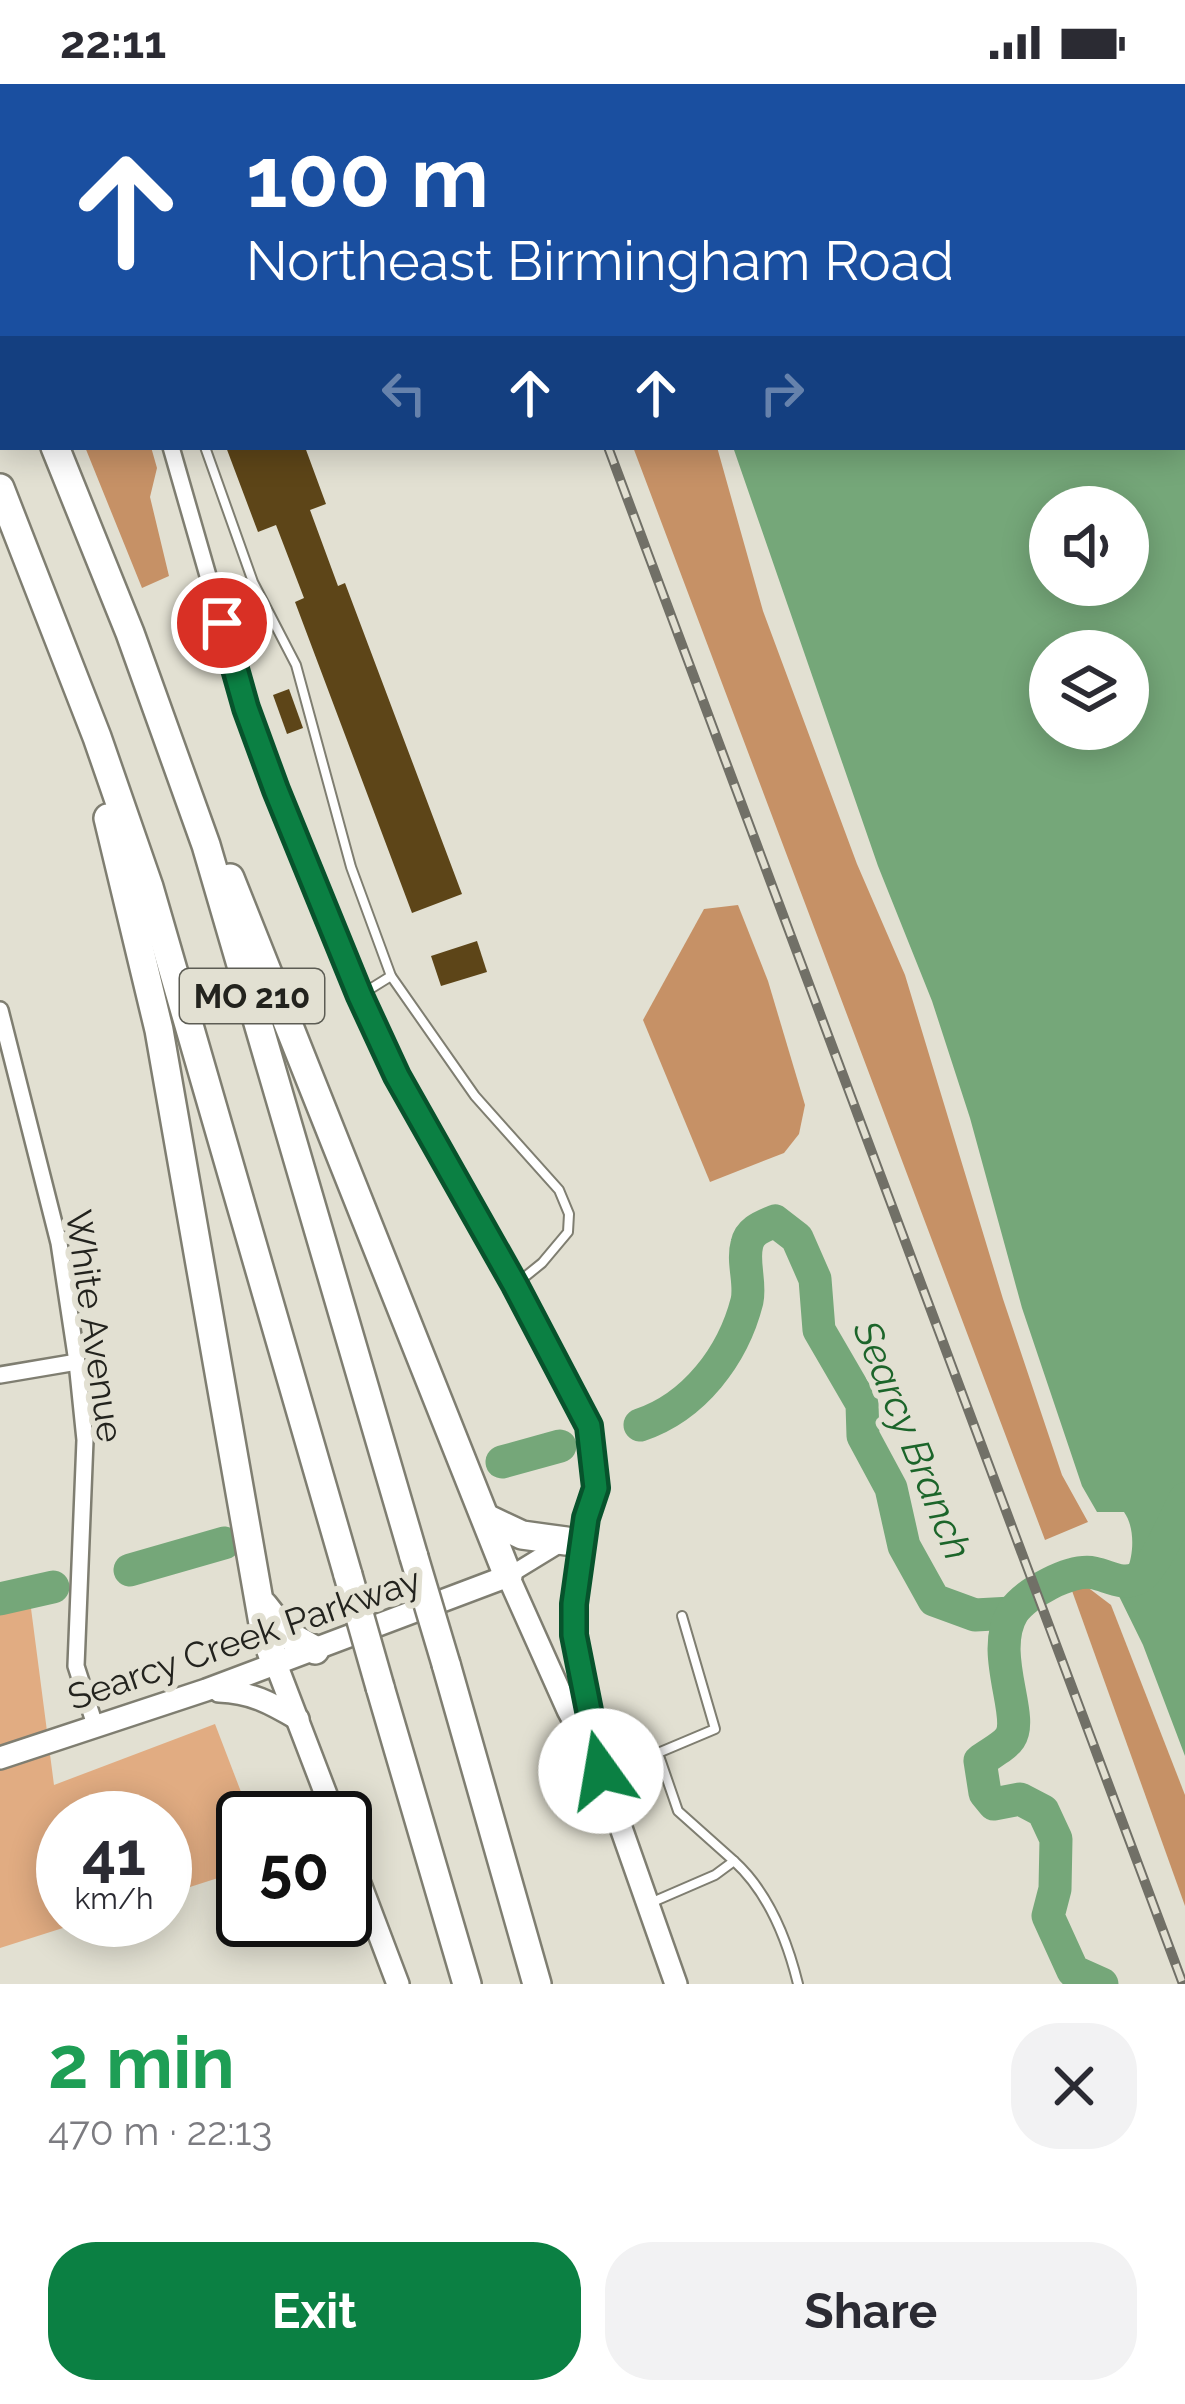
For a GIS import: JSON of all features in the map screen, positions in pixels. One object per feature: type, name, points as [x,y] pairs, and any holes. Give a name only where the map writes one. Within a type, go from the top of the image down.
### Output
[{"type":"highway","name":"MO 210","points":[[56,450],[130,633],[206,845],[538,1984]]},
{"type":"highway","name":"MO 210","points":[[0,488],[119,796],[169,949],[467,1984]]},
{"type":"highway","points":[[62,646],[80,730],[115,839],[159,1030],[265,1635],[275,1664]]},
{"type":"highway","points":[[206,845],[240,896],[508,1576]]},
{"type":"highway","points":[[488,1519],[522,1535],[566,1541]]},
{"type":"highway","points":[[262,1603],[286,1634],[315,1650]]},
{"type":"main road","points":[[586,1518],[574,1635],[601,1771],[676,1984]]},
{"type":"main road","points":[[508,1576],[601,1771]]},
{"type":"main road","name":"Searcy Creek Parkway","points":[[0,1758],[206,1690],[508,1576]]},
{"type":"main road","points":[[275,1664],[325,1791]]},
{"type":"main road","points":[[206,1690],[243,1692],[298,1719]]},
{"type":"main road","points":[[372,1915],[398,1984]]},
{"type":"street","points":[[171,450],[246,708],[360,996],[397,1076],[589,1426],[596,1488],[586,1518],[566,1541],[508,1576]]},
{"type":"street","name":"White Avenue","points":[[0,1010],[59,1243],[77,1362],[85,1440],[76,1666],[95,1725]]},
{"type":"street","points":[[0,1375],[77,1362]]},
{"type":"lane","points":[[206,450],[253,582],[296,664],[351,867],[391,976],[475,1096],[565,1201],[568,1232],[515,1285]]},
{"type":"lane","points":[[360,996],[391,976]]},
{"type":"lane","points":[[601,1771],[716,1729],[682,1616]]},
{"type":"lane","points":[[658,1753],[679,1811],[757,1882],[792,1958],[798,1984]]},
{"type":"lane","points":[[647,1904],[715,1875],[734,1861]]},
{"type":"shaded area","points":[[86,450],[152,450],[157,468],[150,497],[169,576],[142,588]]},
{"type":"shaded area","points":[[634,450],[718,450],[763,611],[857,864],[905,975],[1003,1299],[1062,1475],[1088,1522],[1045,1540]]},
{"type":"shaded area","points":[[734,450],[1185,450],[1185,1756],[1143,1645],[1115,1588],[1117,1575],[1129,1564],[1130,1525],[1124,1512],[1097,1512],[1082,1486],[1022,1308],[932,1001],[878,866]]},
{"type":"shaded area","points":[[738,905],[768,981],[805,1105],[799,1134],[784,1153],[710,1182],[643,1020],[704,909]]},
{"type":"shaded area","points":[[1082,1583],[1111,1605],[1185,1795],[1185,1906],[1071,1588]]},
{"type":"shaded area","points":[[29,1593],[54,1785],[215,1724],[241,1791],[216,1791],[216,1879],[192,1886],[192,1791],[36,1791],[36,1937],[0,1948],[0,1599]]},
{"type":"building","points":[[227,450],[306,450],[326,504],[310,510],[338,586],[345,583],[462,894],[412,913],[295,602],[304,598],[276,525],[258,532]]},
{"type":"building","points":[[289,689],[303,728],[287,734],[273,695]]},
{"type":"building","points":[[477,941],[487,972],[441,986],[431,956]]},
{"type":"waterway","name":"Searcy Branch","points":[[640,1425],[678,1406],[721,1360],[747,1301],[749,1239],[775,1221],[797,1238],[815,1279],[819,1330],[862,1404],[863,1436],[891,1488],[904,1546],[934,1600],[975,1615],[1012,1613]]},
{"type":"waterway","name":"Searcy Branch","points":[[502,1462],[560,1446]]},
{"type":"waterway","points":[[1102,1984],[1073,1971],[1048,1916],[1055,1889],[1056,1839],[1043,1811],[1020,1799],[994,1804],[985,1793],[980,1761],[1007,1741],[1013,1728],[1004,1646],[1013,1612],[1038,1590],[1073,1574],[1094,1573],[1121,1581],[1138,1578],[1158,1554],[1185,1499]]},
{"type":"waterway","name":"Searcy Branch","points":[[130,1570],[224,1543]]},
{"type":"waterway","name":"Searcy Branch","points":[[0,1599],[53,1587]]},
{"type":"railway","points":[[609,450],[1183,1984]]},
{"type":"route","points":[[222,623],[246,708],[291,831],[360,996],[397,1076],[589,1426],[596,1488],[586,1518],[574,1635],[601,1771]]}]
